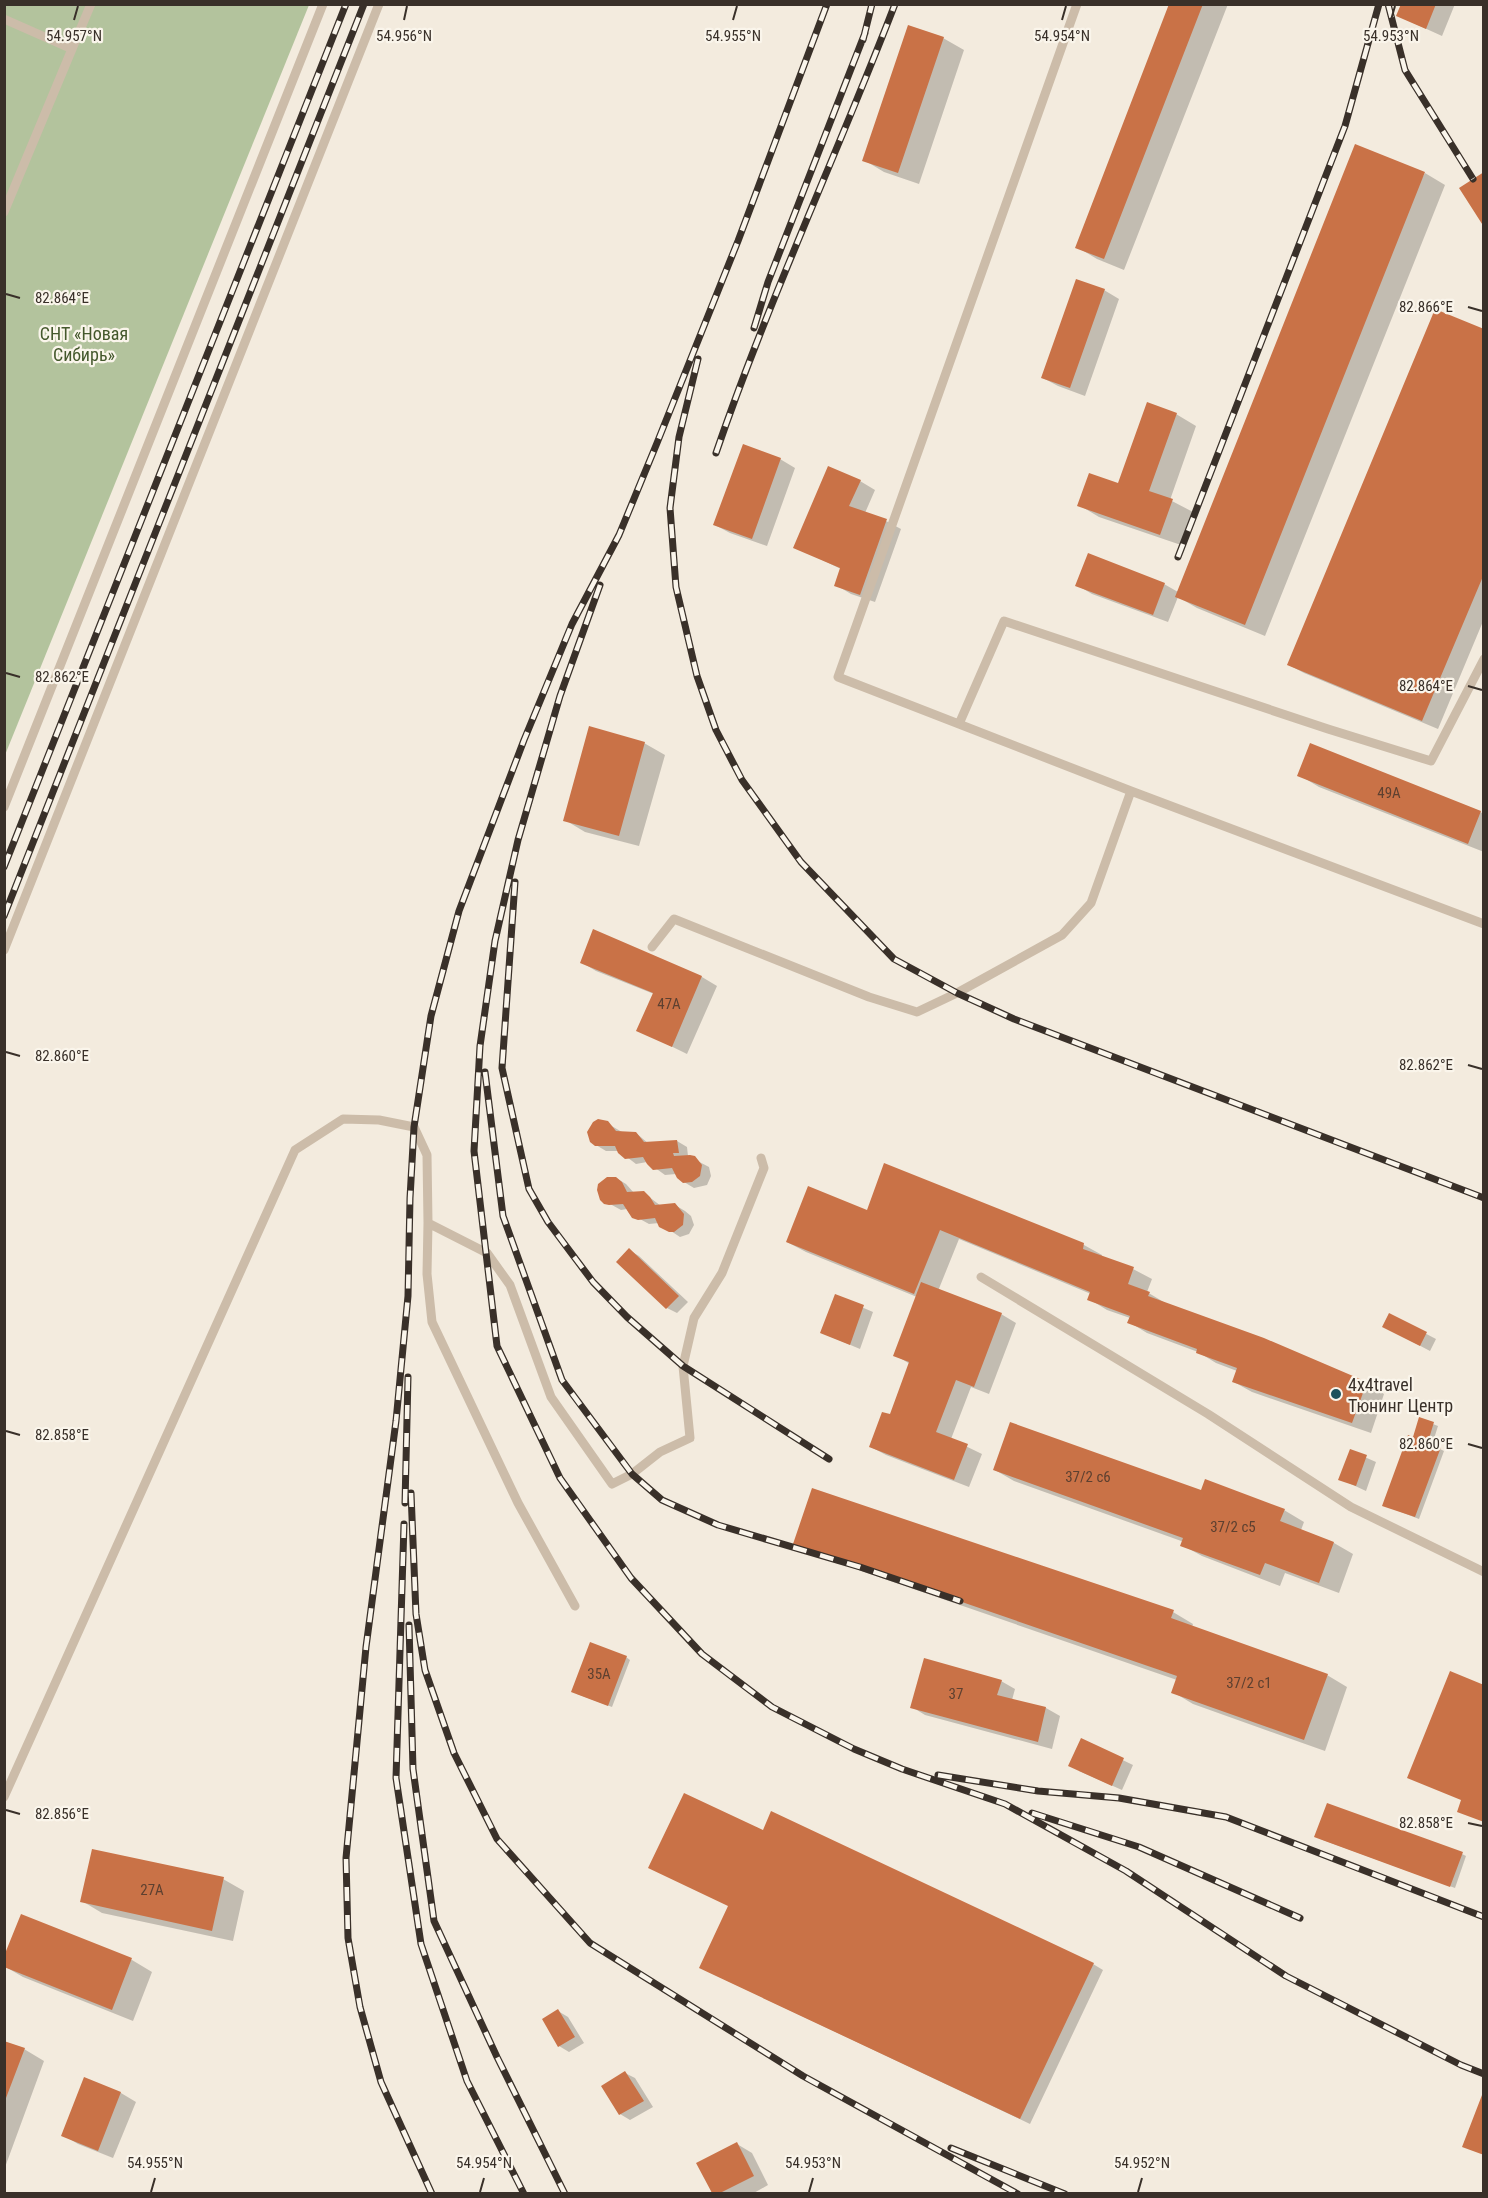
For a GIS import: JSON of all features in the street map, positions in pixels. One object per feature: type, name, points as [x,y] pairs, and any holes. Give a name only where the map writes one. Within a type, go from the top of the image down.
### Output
[{"type":"lane","points":[[4,212],[90,4]]},
{"type":"lane","points":[[4,807],[323,4]]},
{"type":"lane","points":[[4,950],[379,4]]},
{"type":"lane","points":[[1077,4],[838,678],[1484,924]]},
{"type":"lane","points":[[4,19],[72,49]]},
{"type":"lane","points":[[959,724],[1004,621],[1431,761],[1484,659]]},
{"type":"lane","points":[[652,947],[674,919],[869,997],[917,1012],[957,993],[1062,935],[1091,903],[1131,791]]},
{"type":"lane","points":[[4,1797],[295,1150],[343,1119],[379,1120],[414,1127],[427,1155],[427,1274],[432,1322],[518,1503],[575,1606]]},
{"type":"lane","points":[[428,1223],[487,1253],[510,1285],[551,1396],[612,1484],[632,1474],[660,1452],[690,1438],[683,1366],[694,1318],[722,1273],[764,1168],[761,1158]]},
{"type":"lane","points":[[981,1277],[1208,1414],[1351,1507],[1484,1572]]},
{"type":"green space","name":"СНТ «Новая Сибирь»","points":[[5,5],[309,5],[5,755]]},
{"type":"building","points":[[1169,4],[1203,4],[1104,259],[1075,248]]},
{"type":"building","points":[[1401,4],[1436,4],[1426,29],[1396,16]]},
{"type":"building","points":[[908,25],[944,37],[898,173],[862,161]]},
{"type":"building","points":[[1355,144],[1425,172],[1245,625],[1175,597]]},
{"type":"building","points":[[1484,172],[1484,227],[1459,188]]},
{"type":"building","points":[[1076,279],[1105,289],[1070,388],[1041,378]]},
{"type":"building","points":[[1435,309],[1484,329],[1484,574],[1422,721],[1287,665]]},
{"type":"building","points":[[1147,402],[1177,413],[1149,491],[1173,499],[1160,535],[1077,506],[1089,473],[1118,483]]},
{"type":"building","points":[[743,444],[781,458],[752,539],[713,525]]},
{"type":"building","points":[[828,466],[861,480],[849,506],[887,519],[860,595],[834,586],[840,568],[793,548]]},
{"type":"building","points":[[1088,553],[1165,583],[1153,615],[1075,586]]},
{"type":"building","points":[[589,726],[645,742],[619,836],[563,821]]},
{"type":"building","points":[[1310,743],[1481,811],[1468,844],[1297,776]]},
{"type":"building","points":[[593,929],[702,976],[672,1047],[636,1031],[653,993],[580,963]]},
{"type":"building","points":[[598,1119],[608,1121],[616,1131],[636,1132],[644,1142],[677,1140],[679,1153],[673,1153],[674,1156],[695,1156],[702,1165],[700,1176],[692,1182],[683,1183],[677,1178],[672,1168],[653,1170],[643,1157],[625,1159],[618,1153],[615,1146],[595,1146],[590,1142],[587,1132],[593,1122]]},
{"type":"building","points":[[884,1163],[1084,1243],[1083,1249],[1134,1267],[1128,1284],[1150,1292],[1148,1296],[1264,1338],[1367,1382],[1352,1423],[1232,1382],[1237,1368],[1196,1353],[1197,1349],[1127,1323],[1130,1316],[1087,1300],[1090,1292],[940,1230],[914,1294],[786,1242],[808,1186],[867,1210]]},
{"type":"building","points":[[607,1177],[616,1177],[622,1182],[627,1192],[644,1191],[655,1205],[675,1203],[684,1214],[683,1225],[674,1232],[669,1232],[659,1227],[655,1218],[638,1220],[632,1218],[623,1204],[604,1204],[597,1190],[598,1184]]},
{"type":"building","points":[[629,1248],[679,1296],[666,1309],[616,1262]]},
{"type":"building","points":[[921,1282],[1002,1313],[974,1387],[956,1380],[936,1432],[968,1444],[954,1480],[869,1447],[882,1412],[890,1414],[909,1362],[893,1356]]},
{"type":"building","points":[[835,1294],[864,1305],[850,1345],[820,1333]]},
{"type":"building","points":[[1389,1313],[1427,1332],[1420,1346],[1382,1327]]},
{"type":"building","points":[[1419,1417],[1434,1422],[1428,1442],[1441,1447],[1415,1517],[1382,1506],[1408,1435],[1413,1437]]},
{"type":"building","points":[[1010,1422],[1201,1490],[1205,1479],[1285,1509],[1280,1521],[1334,1542],[1319,1583],[1265,1563],[1260,1575],[1180,1546],[1183,1538],[993,1470]]},
{"type":"building","points":[[1350,1449],[1367,1455],[1356,1486],[1338,1480]]},
{"type":"building","points":[[812,1488],[1174,1610],[1171,1618],[1328,1674],[1304,1740],[1171,1693],[1177,1676],[793,1544]]},
{"type":"building","points":[[590,1642],[627,1656],[608,1706],[571,1692]]},
{"type":"building","points":[[924,1658],[1002,1680],[997,1695],[1046,1707],[1038,1742],[910,1708]]},
{"type":"building","points":[[1450,1671],[1484,1685],[1484,1822],[1457,1812],[1461,1800],[1407,1778]]},
{"type":"building","points":[[1081,1738],[1124,1758],[1112,1786],[1068,1766]]},
{"type":"building","points":[[684,1793],[763,1830],[771,1811],[1094,1963],[1020,2119],[699,1968],[728,1906],[648,1868]]},
{"type":"building","points":[[1327,1803],[1463,1852],[1450,1887],[1314,1837]]},
{"type":"building","points":[[92,1849],[224,1877],[212,1931],[80,1902]]},
{"type":"building","points":[[21,1914],[132,1958],[112,2010],[4,1967],[4,1956]]},
{"type":"building","points":[[558,2009],[575,2037],[558,2047],[542,2019]]},
{"type":"building","points":[[4,2041],[25,2048],[6,2098],[4,2098]]},
{"type":"building","points":[[625,2071],[644,2101],[619,2115],[601,2086]]},
{"type":"building","points":[[84,2077],[121,2092],[98,2151],[61,2136]]},
{"type":"building","points":[[1482,2095],[1484,2095],[1484,2155],[1462,2147]]},
{"type":"building","points":[[737,2142],[754,2176],[720,2193],[712,2193],[696,2163]]},
{"type":"railway","points":[[4,867],[346,4]]},
{"type":"railway","points":[[4,916],[364,4]]},
{"type":"railway","points":[[432,2194],[381,2082],[360,2007],[348,1938],[346,1858],[366,1647],[396,1421],[408,1296],[414,1127],[431,1016],[459,911],[524,740],[572,624],[619,535],[657,443],[738,241],[827,4]]},
{"type":"railway","points":[[863,40],[872,4]]},
{"type":"railway","points":[[716,453],[780,284],[895,4]]},
{"type":"railway","points":[[1178,557],[1345,126],[1379,4]]},
{"type":"railway","points":[[1388,4],[1405,70],[1473,179]]},
{"type":"railway","points":[[754,328],[768,282],[865,33]]},
{"type":"railway","points":[[698,359],[679,437],[670,508],[676,587],[697,676],[716,730],[742,780],[801,862],[894,959],[957,993],[1014,1019],[1484,1198]]},
{"type":"railway","points":[[600,585],[560,696],[518,840],[495,941],[480,1046],[474,1151],[497,1346],[560,1478],[631,1578],[702,1654],[772,1707],[854,1749],[902,1769],[1005,1804],[1126,1871],[1286,1976],[1461,2065],[1484,2074]]},
{"type":"railway","points":[[515,882],[502,1068],[529,1189],[548,1222],[593,1282],[627,1317],[683,1366],[829,1459]]},
{"type":"railway","points":[[485,1072],[503,1216],[562,1380],[632,1474],[662,1500],[718,1525],[860,1567],[960,1601]]},
{"type":"railway","points":[[405,1503],[408,1377]]},
{"type":"railway","points":[[411,1493],[416,1614],[425,1670],[454,1753],[497,1839],[590,1943],[803,2076],[1018,2194]]},
{"type":"railway","points":[[404,1524],[396,1778],[421,1944],[467,2081],[524,2194]]},
{"type":"railway","points":[[409,1625],[413,1769],[434,1921],[497,2057],[565,2194]]},
{"type":"railway","points":[[938,1775],[1038,1791],[1119,1798],[1226,1817],[1484,1917]]},
{"type":"railway","points":[[1032,1813],[1139,1847],[1300,1918]]},
{"type":"railway","points":[[951,2148],[1065,2194]]},
{"type":"place","name":"4x4travel Тюнинг Центр","points":[[1336,1394]]}]
